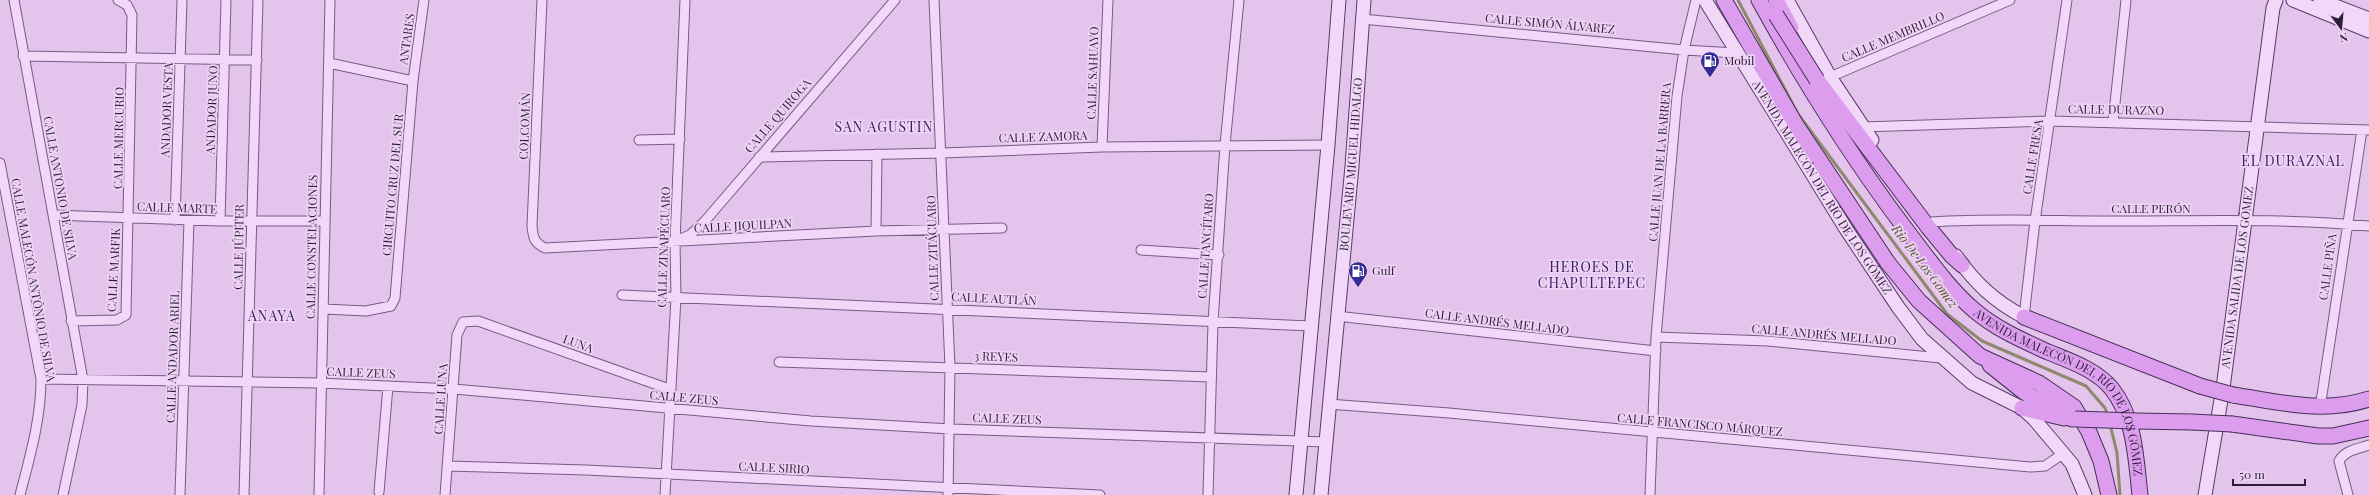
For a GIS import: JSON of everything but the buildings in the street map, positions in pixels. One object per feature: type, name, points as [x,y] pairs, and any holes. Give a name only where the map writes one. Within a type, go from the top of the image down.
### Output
[{"type":"main road","name":"AVENIDA MALECÓN DEL RÍO DE LOS GÓMEZ","points":[[1724,0],[1796,125],[1888,263],[1932,315],[1980,356],[2039,383],[2074,407],[2089,432],[2101,461],[2108,495]]},
{"type":"main road","name":"AVENIDA MALECÓN DEL RÍO DE LOS GÓMEZ","points":[[1759,0],[1823,107],[1892,211],[1929,260],[1965,302],[1996,327],[2079,365],[2097,376],[2113,390],[2123,405],[2130,428],[2140,495]]},
{"type":"main road","points":[[1768,0],[1776,15],[1824,79],[1928,227],[1952,256],[1962,265]]},
{"type":"main road","points":[[1776,0],[1795,38],[1823,107]]},
{"type":"main road","points":[[2024,317],[2200,386],[2320,408],[2348,406],[2369,399]]},
{"type":"main road","points":[[1980,356],[2009,382],[2074,419]]},
{"type":"main road","points":[[2022,408],[2048,416],[2074,419],[2232,424],[2318,436],[2333,436],[2369,428]]},
{"type":"street","name":"CALLE ANTONIO DE SILVA","points":[[14,0],[71,321],[82,405],[63,495]]},
{"type":"street","name":"CALLE MERCURIO","points":[[118,0],[127,5],[132,15],[133,58],[128,218]]},
{"type":"street","name":"ANDADOR VESTA","points":[[175,220],[182,0]]},
{"type":"street","name":"ANDADOR JUNO","points":[[220,221],[226,0]]},
{"type":"street","name":"CALLE JÚPITER","points":[[244,495],[249,381],[251,222],[258,0]]},
{"type":"street","name":"CALLE CONSTELACIONES","points":[[319,495],[320,383],[330,0]]},
{"type":"street","name":"ANTARES","points":[[413,81],[424,0]]},
{"type":"street","name":"COLCOMÁN","points":[[542,0],[532,226],[534,240],[545,248]]},
{"type":"street","name":"CALLE ZINAPÉCUARO","points":[[665,495],[669,390],[676,298],[676,242],[685,0]]},
{"type":"street","name":"CALLE QUIROGA","points":[[676,242],[690,235],[705,221],[895,0]]},
{"type":"street","name":"CALLE ZITÁCUARO","points":[[934,0],[942,153],[943,230],[950,367],[948,492]]},
{"type":"street","name":"CALLE SAHUAYO","points":[[1102,147],[1108,0]]},
{"type":"street","name":"CALLE TANCÍTARO","points":[[1208,495],[1213,322],[1219,255],[1225,144],[1239,0]]},
{"type":"street","name":"BOULEVARD MIGUEL HIDALGO","points":[[1296,495],[1328,144],[1339,0]]},
{"type":"street","name":"CALLE JUAN DE LA BARRERA","points":[[1650,495],[1654,433],[1656,337],[1677,96],[1684,50],[1696,0]]},
{"type":"street","name":"AVENIDA MALECÓN DEL RÍO DE LOS GÓMEZ","points":[[1705,0],[1736,52],[1898,307],[1922,339],[1941,358],[1972,383],[2022,408],[2044,429],[2076,470],[2086,495]]},
{"type":"street","name":"AVENIDA MALECÓN DEL RÍO DE LOS GÓMEZ","points":[[1787,0],[1824,79],[1862,127],[1962,265],[1985,292],[2007,308],[2024,317]]},
{"type":"street","name":"CALLE MEMBRILLO","points":[[1824,79],[2010,0]]},
{"type":"street","name":"CALLE FRESA","points":[[2024,317],[2035,222],[2067,0]]},
{"type":"street","points":[[2113,122],[2126,0]]},
{"type":"street","name":"AVENIDA SALIDA DE LOS GÓMEZ","points":[[2205,495],[2228,392],[2244,221],[2273,8],[2276,0]]},
{"type":"street","points":[[2293,0],[2369,31]]},
{"type":"street","points":[[2320,0],[2369,19]]},
{"type":"street","name":"BOULEVARD MIGUEL HIDALGO","points":[[1321,495],[1336,316],[1352,166],[1362,7]]},
{"type":"street","name":"CALLE SIMÓN ÁLVAREZ","points":[[1362,7],[1684,50],[1736,52]]},
{"type":"street","points":[[23,56],[257,60]]},
{"type":"street","points":[[329,63],[413,81]]},
{"type":"street","name":"CIRCUITO CRUZ DEL SUR","points":[[322,309],[381,310],[391,306],[395,298],[413,81]]},
{"type":"street","name":"CALLE DURAZNO","points":[[1862,127],[2050,121],[2366,130]]},
{"type":"street","name":"CALLE PIÑA","points":[[2320,408],[2347,224],[2366,130]]},
{"type":"street","points":[[639,140],[680,139]]},
{"type":"street","name":"CALLE ZAMORA","points":[[759,157],[1225,144],[1328,144]]},
{"type":"street","points":[[876,231],[877,154]]},
{"type":"street","name":"CALLE MALECÓN ANTÔNIO DE SILVA","points":[[0,163],[3,197],[43,379],[35,439],[20,495]]},
{"type":"street","name":"CALLE MARTE","points":[[53,215],[189,221],[324,221]]},
{"type":"street","name":"CALLE MARFIK","points":[[71,321],[117,320],[126,315],[128,218]]},
{"type":"street","name":"CALLE PERÓN","points":[[1932,222],[1974,219],[2035,222],[2244,221],[2369,226]]},
{"type":"street","name":"CALLE ANDADOR ARIEL","points":[[180,495],[189,221]]},
{"type":"street","name":"CALLE JIQUILPAN","points":[[545,248],[876,231],[1002,228]]},
{"type":"street","points":[[1141,250],[1219,255]]},
{"type":"street","name":"CALLE AUTLÁN","points":[[622,295],[1311,326]]},
{"type":"street","name":"CALLE ANDRÉS MELLADO","points":[[1336,316],[1656,351]]},
{"type":"street","name":"LUNA","points":[[478,321],[669,390]]},
{"type":"street","name":"CALLE LUNA","points":[[445,495],[458,328],[463,322],[478,321]]},
{"type":"street","name":"CALLE ANDRÉS MELLADO","points":[[1656,337],[1768,341],[1941,358]]},
{"type":"street","name":"3 REYES","points":[[779,362],[1211,377]]},
{"type":"street","name":"CALLE ZEUS","points":[[43,379],[249,381],[454,389],[668,409],[950,429],[1210,439],[1301,439],[1326,442]]},
{"type":"street","points":[[379,492],[388,386]]},
{"type":"street","name":"CALLE FRANCISCO MÁRQUEZ","points":[[1328,404],[2038,468],[2052,464],[2064,454]]},
{"type":"street","points":[[2348,495],[2339,468],[2339,461],[2342,456],[2369,445]]},
{"type":"street","name":"CALLE SIRIO","points":[[447,466],[666,474],[948,492],[1100,495]]},
{"type":"waterway","name":"Rio De Los Gomez","points":[[1738,0],[1798,114],[1947,314],[1982,341],[2086,386],[2105,408],[2108,416]]},
{"type":"waterway","name":"Rio De Los Gomez","points":[[2110,424],[2117,453],[2120,495]]},
{"type":"place","name":"Mobil","points":[[1710,78]]},
{"type":"place","name":"Gulf","points":[[1358,288]]},
{"type":"district","name":"SAN AGUSTIN","points":[[884,127]]},
{"type":"district","name":"EL DURAZNAL","points":[[2293,161]]},
{"type":"district","name":"HEROES DE CHAPULTEPEC","points":[[1592,276]]},
{"type":"district","name":"ANAYA","points":[[272,316]]}]
